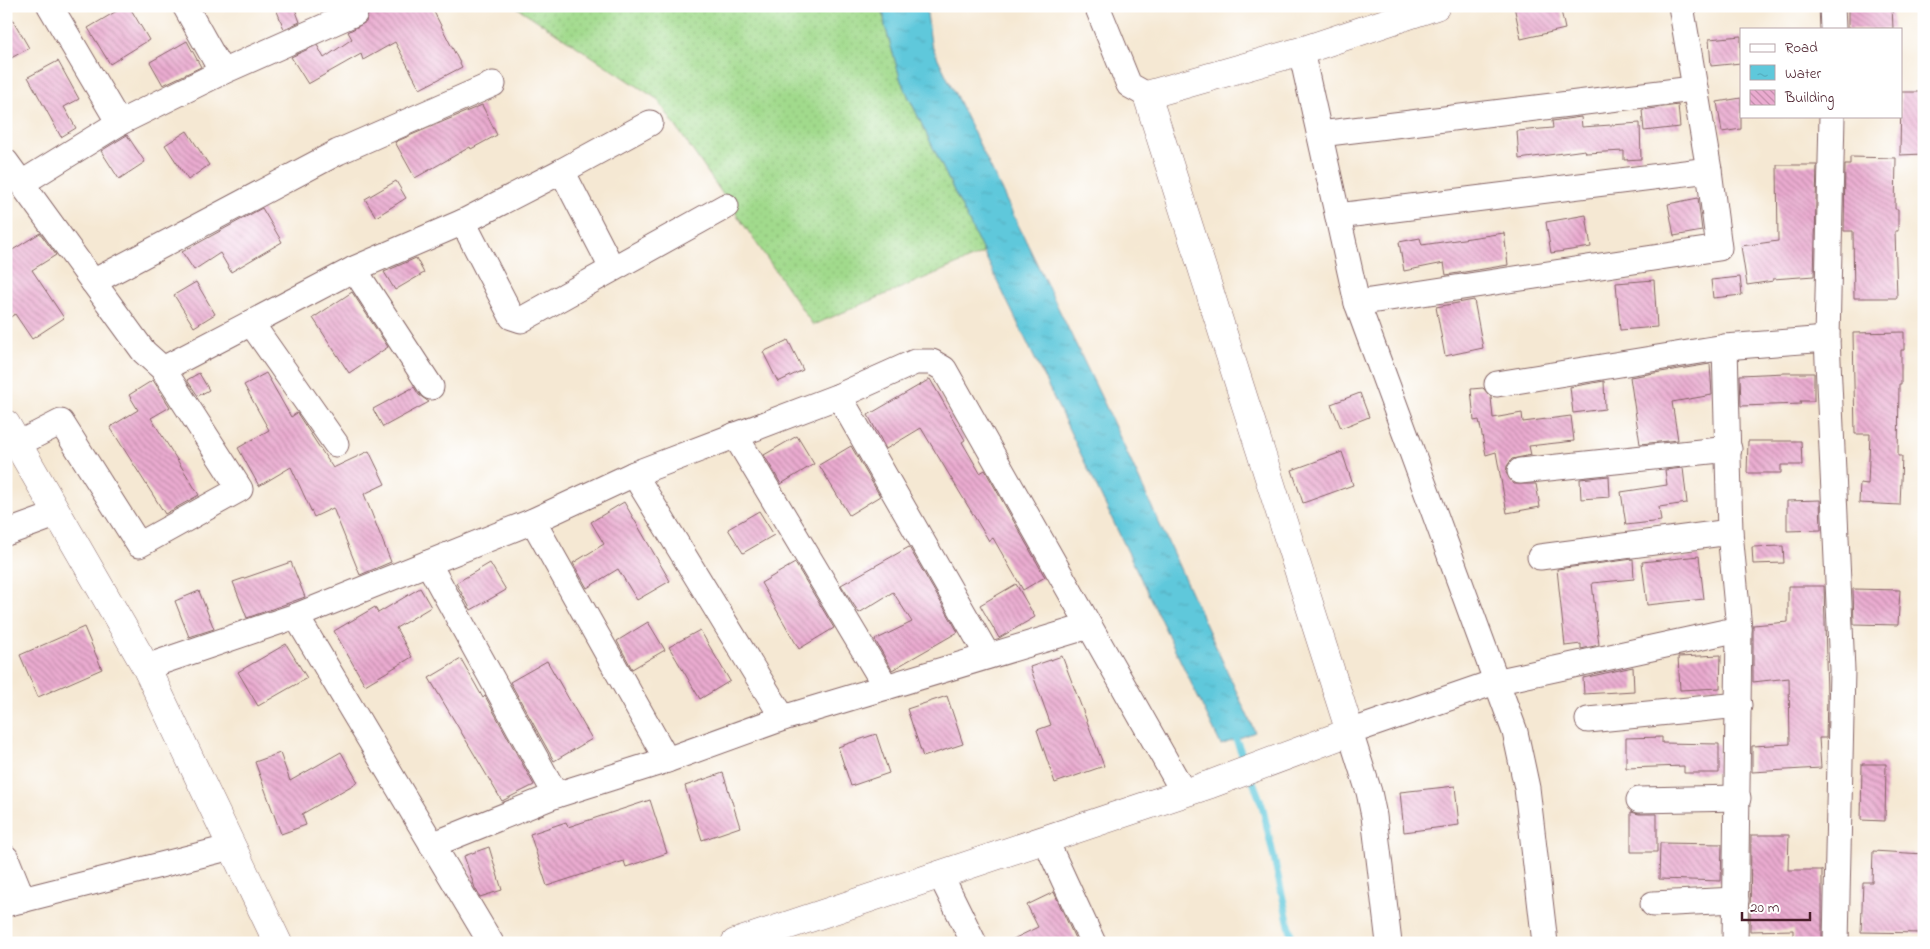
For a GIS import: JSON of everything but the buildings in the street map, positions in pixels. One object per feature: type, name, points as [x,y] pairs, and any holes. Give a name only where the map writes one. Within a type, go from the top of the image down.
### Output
[{"type":"street","points":[[50,6],[119,123]]},
{"type":"street","points":[[185,6],[222,72]]},
{"type":"street","points":[[1097,6],[1128,85],[1147,95],[1301,51],[1436,6]]},
{"type":"street","points":[[1357,303],[1718,248],[1709,170],[1693,89],[1681,6]]},
{"type":"street","points":[[1832,6],[1833,28]]},
{"type":"street","points":[[22,183],[119,123],[222,72],[355,13]]},
{"type":"street","points":[[1301,51],[1357,303],[1515,732],[1527,788],[1545,943]]},
{"type":"street","points":[[93,282],[338,152],[493,84]]},
{"type":"street","points":[[1320,134],[1693,89]]},
{"type":"street","points":[[1147,95],[1350,732],[1374,816],[1389,943]]},
{"type":"street","points":[[1832,118],[1827,339],[1842,670],[1836,943]]},
{"type":"street","points":[[163,368],[354,269],[463,222],[650,123]]},
{"type":"street","points":[[6,162],[144,352],[163,368],[240,489],[139,546],[61,422],[12,434],[146,667],[278,943]]},
{"type":"street","points":[[1338,216],[1709,170]]},
{"type":"street","points":[[562,171],[612,268]]},
{"type":"street","points":[[463,222],[512,317],[521,320],[726,206]]},
{"type":"street","points":[[354,269],[431,387]]},
{"type":"street","points":[[250,323],[336,444]]},
{"type":"street","points":[[1496,384],[1725,347],[1827,339]]},
{"type":"street","points":[[1725,347],[1730,532],[1739,630],[1735,943]]},
{"type":"street","points":[[146,667],[296,616],[532,521],[634,474],[839,396],[915,362],[932,362],[944,369],[1184,793]]},
{"type":"street","points":[[839,396],[988,656]]},
{"type":"street","points":[[735,435],[886,687]]},
{"type":"street","points":[[1520,471],[1729,448]]},
{"type":"street","points":[[634,474],[783,718]]},
{"type":"street","points":[[6,533],[58,514]]},
{"type":"street","points":[[532,521],[667,760]]},
{"type":"street","points":[[1540,557],[1730,532]]},
{"type":"street","points":[[428,563],[556,795]]},
{"type":"street","points":[[296,616],[491,943]]},
{"type":"street","points":[[432,845],[556,795],[667,760],[783,718],[1089,626]]},
{"type":"street","points":[[734,943],[1212,784],[1276,758],[1495,682],[1739,630]]},
{"type":"street","points":[[1588,720],[1739,706]]},
{"type":"street","points":[[1639,800],[1738,798]]},
{"type":"street","points":[[1045,839],[1094,943]]},
{"type":"street","points":[[6,858],[14,902],[232,847]]},
{"type":"street","points":[[940,874],[974,943]]},
{"type":"street","points":[[1653,904],[1736,900]]},
{"type":"green space","points":[[515,6],[883,6],[885,26],[901,81],[984,253],[813,325],[657,99]]},
{"type":"water","points":[[883,6],[926,6],[931,44],[1105,405],[1255,732],[1221,745],[901,81],[885,26]]},
{"type":"waterway","points":[[1233,732],[1246,764]]},
{"type":"waterway","points":[[1250,774],[1262,805],[1293,943]]}]
